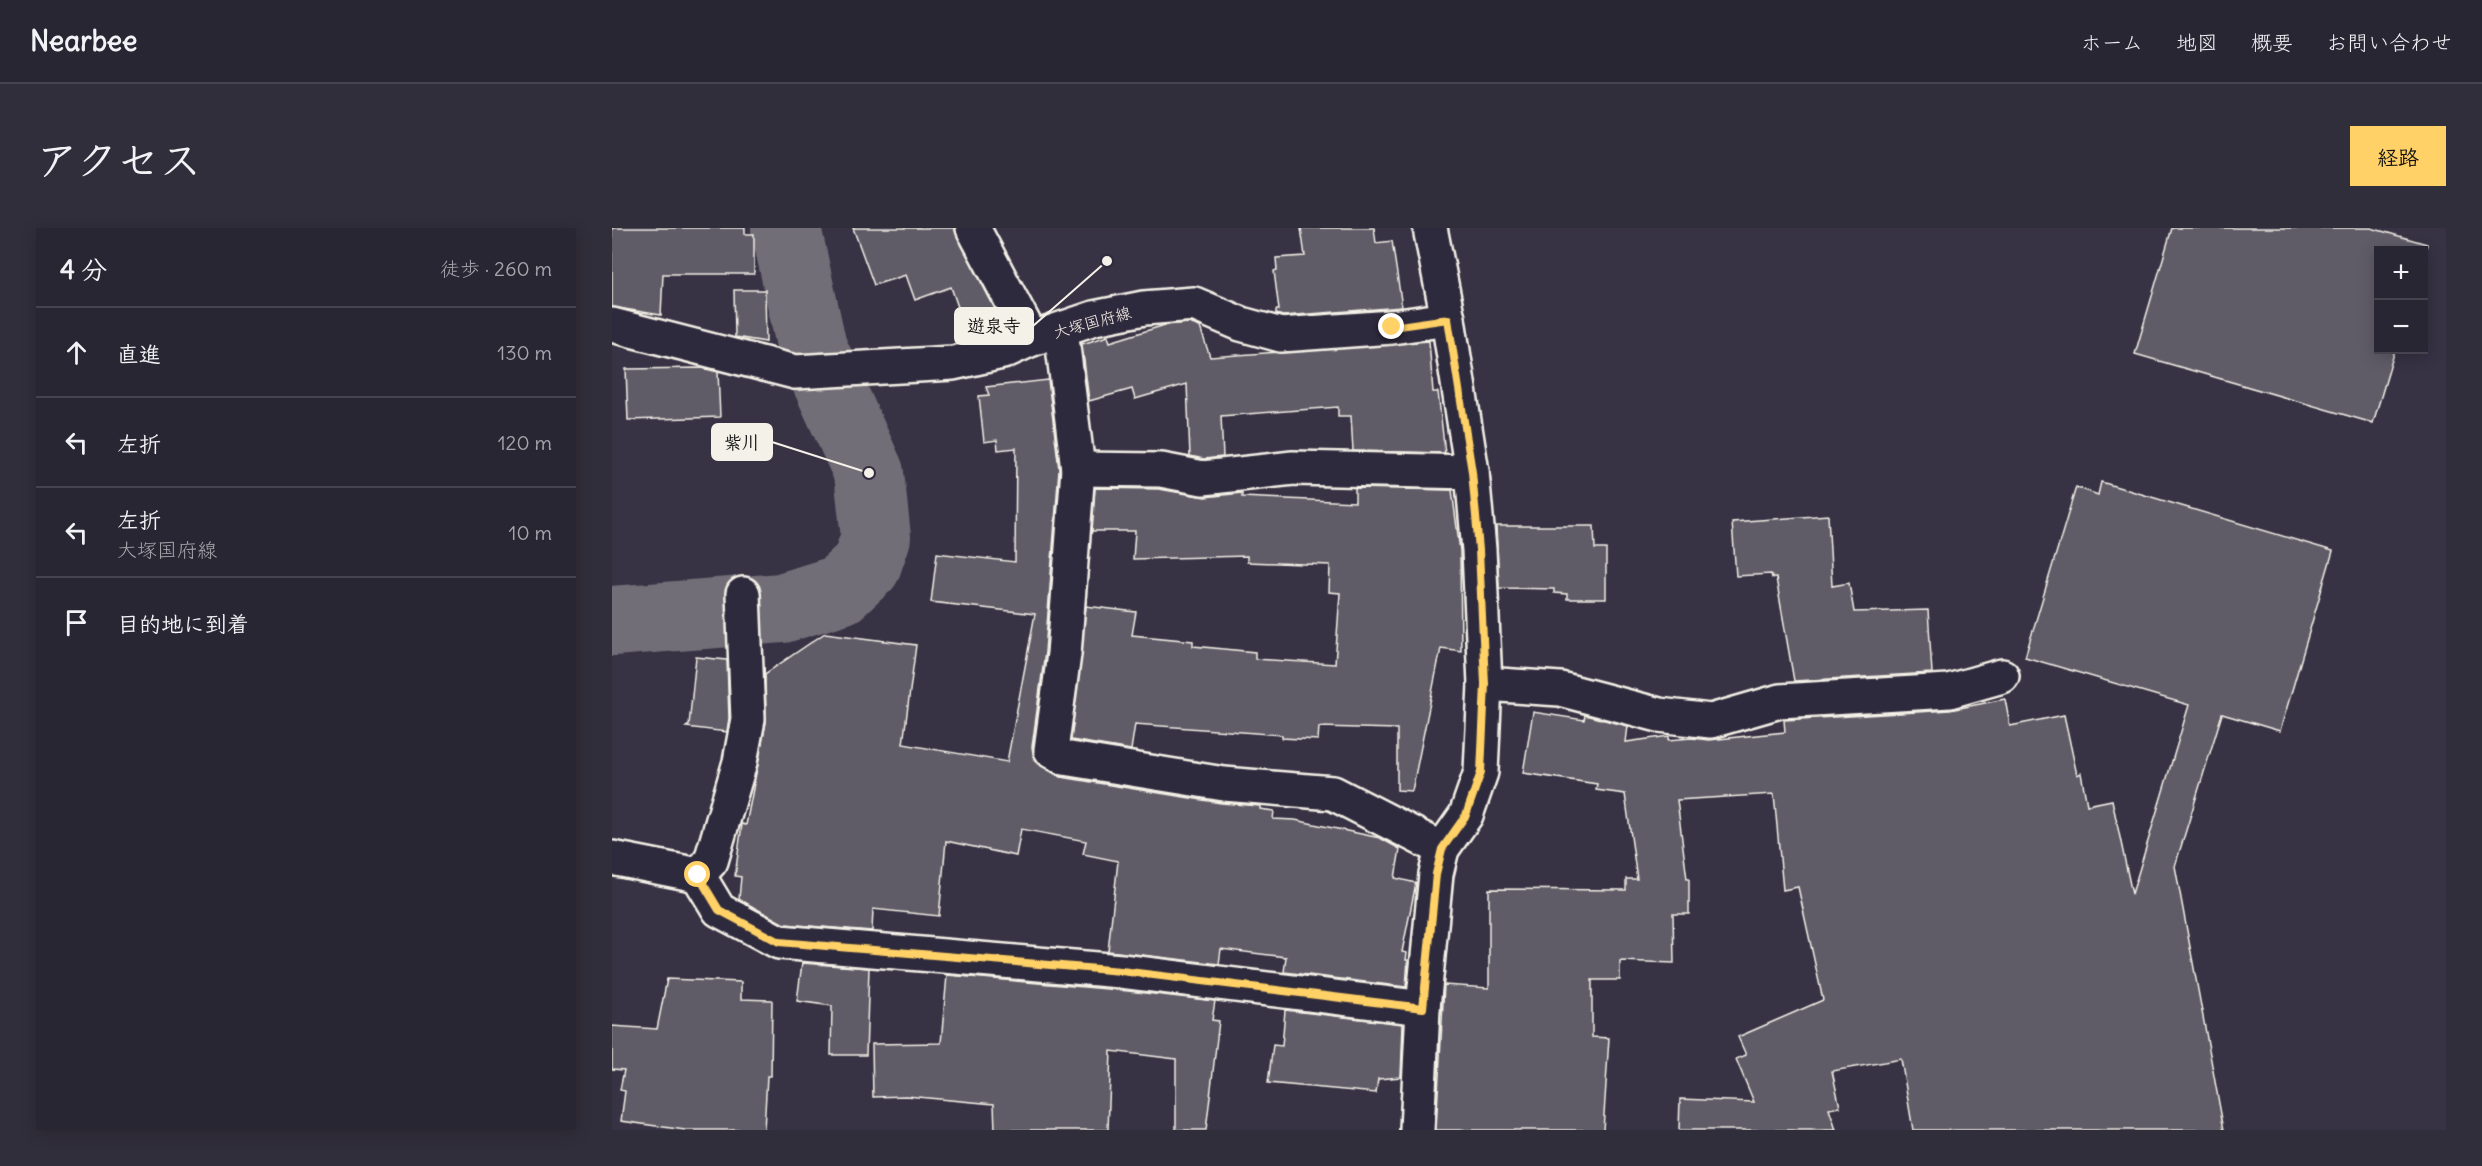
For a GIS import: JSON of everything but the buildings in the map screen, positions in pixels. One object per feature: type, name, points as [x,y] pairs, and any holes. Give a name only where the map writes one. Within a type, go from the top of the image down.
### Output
[{"type":"street","points":[[973,228],[1046,334],[1078,469],[1066,632],[1051,750],[1064,758],[1224,784],[1333,793],[1442,849]]},
{"type":"street","points":[[1417,1130],[1423,1008],[1436,874],[1442,849],[1466,815],[1481,772],[1485,684],[1479,550],[1472,472],[1448,319],[1430,228]]},
{"type":"street","name":"大塚国府線","points":[[612,326],[795,372],[842,372],[953,363],[1003,352],[1046,334],[1095,318],[1144,308],[1194,304],[1241,324],[1281,335],[1392,327],[1448,319]]},
{"type":"street","points":[[1078,469],[1161,470],[1203,478],[1293,468],[1472,472]]},
{"type":"street","points":[[698,875],[711,861],[740,762],[748,719],[743,594]]},
{"type":"street","points":[[1485,684],[1560,689],[1659,715],[1711,721],[1780,701],[1949,691],[2002,676]]},
{"type":"street","points":[[612,858],[698,875],[719,910],[779,942],[1121,971],[1423,1008]]},
{"type":"waterway","points":[[612,621],[782,608],[840,590],[866,566],[876,537],[869,473],[812,348],[786,228]]},
{"type":"place","name":"遊泉寺","points":[[1107,261]]},
{"type":"place","name":"紫川","points":[[869,473]]},
{"type":"route","points":[[698,875],[719,910],[779,942],[1121,971],[1423,1008],[1436,874],[1442,849],[1466,815],[1481,772],[1485,684],[1479,550],[1472,472],[1448,319],[1392,327]]}]
